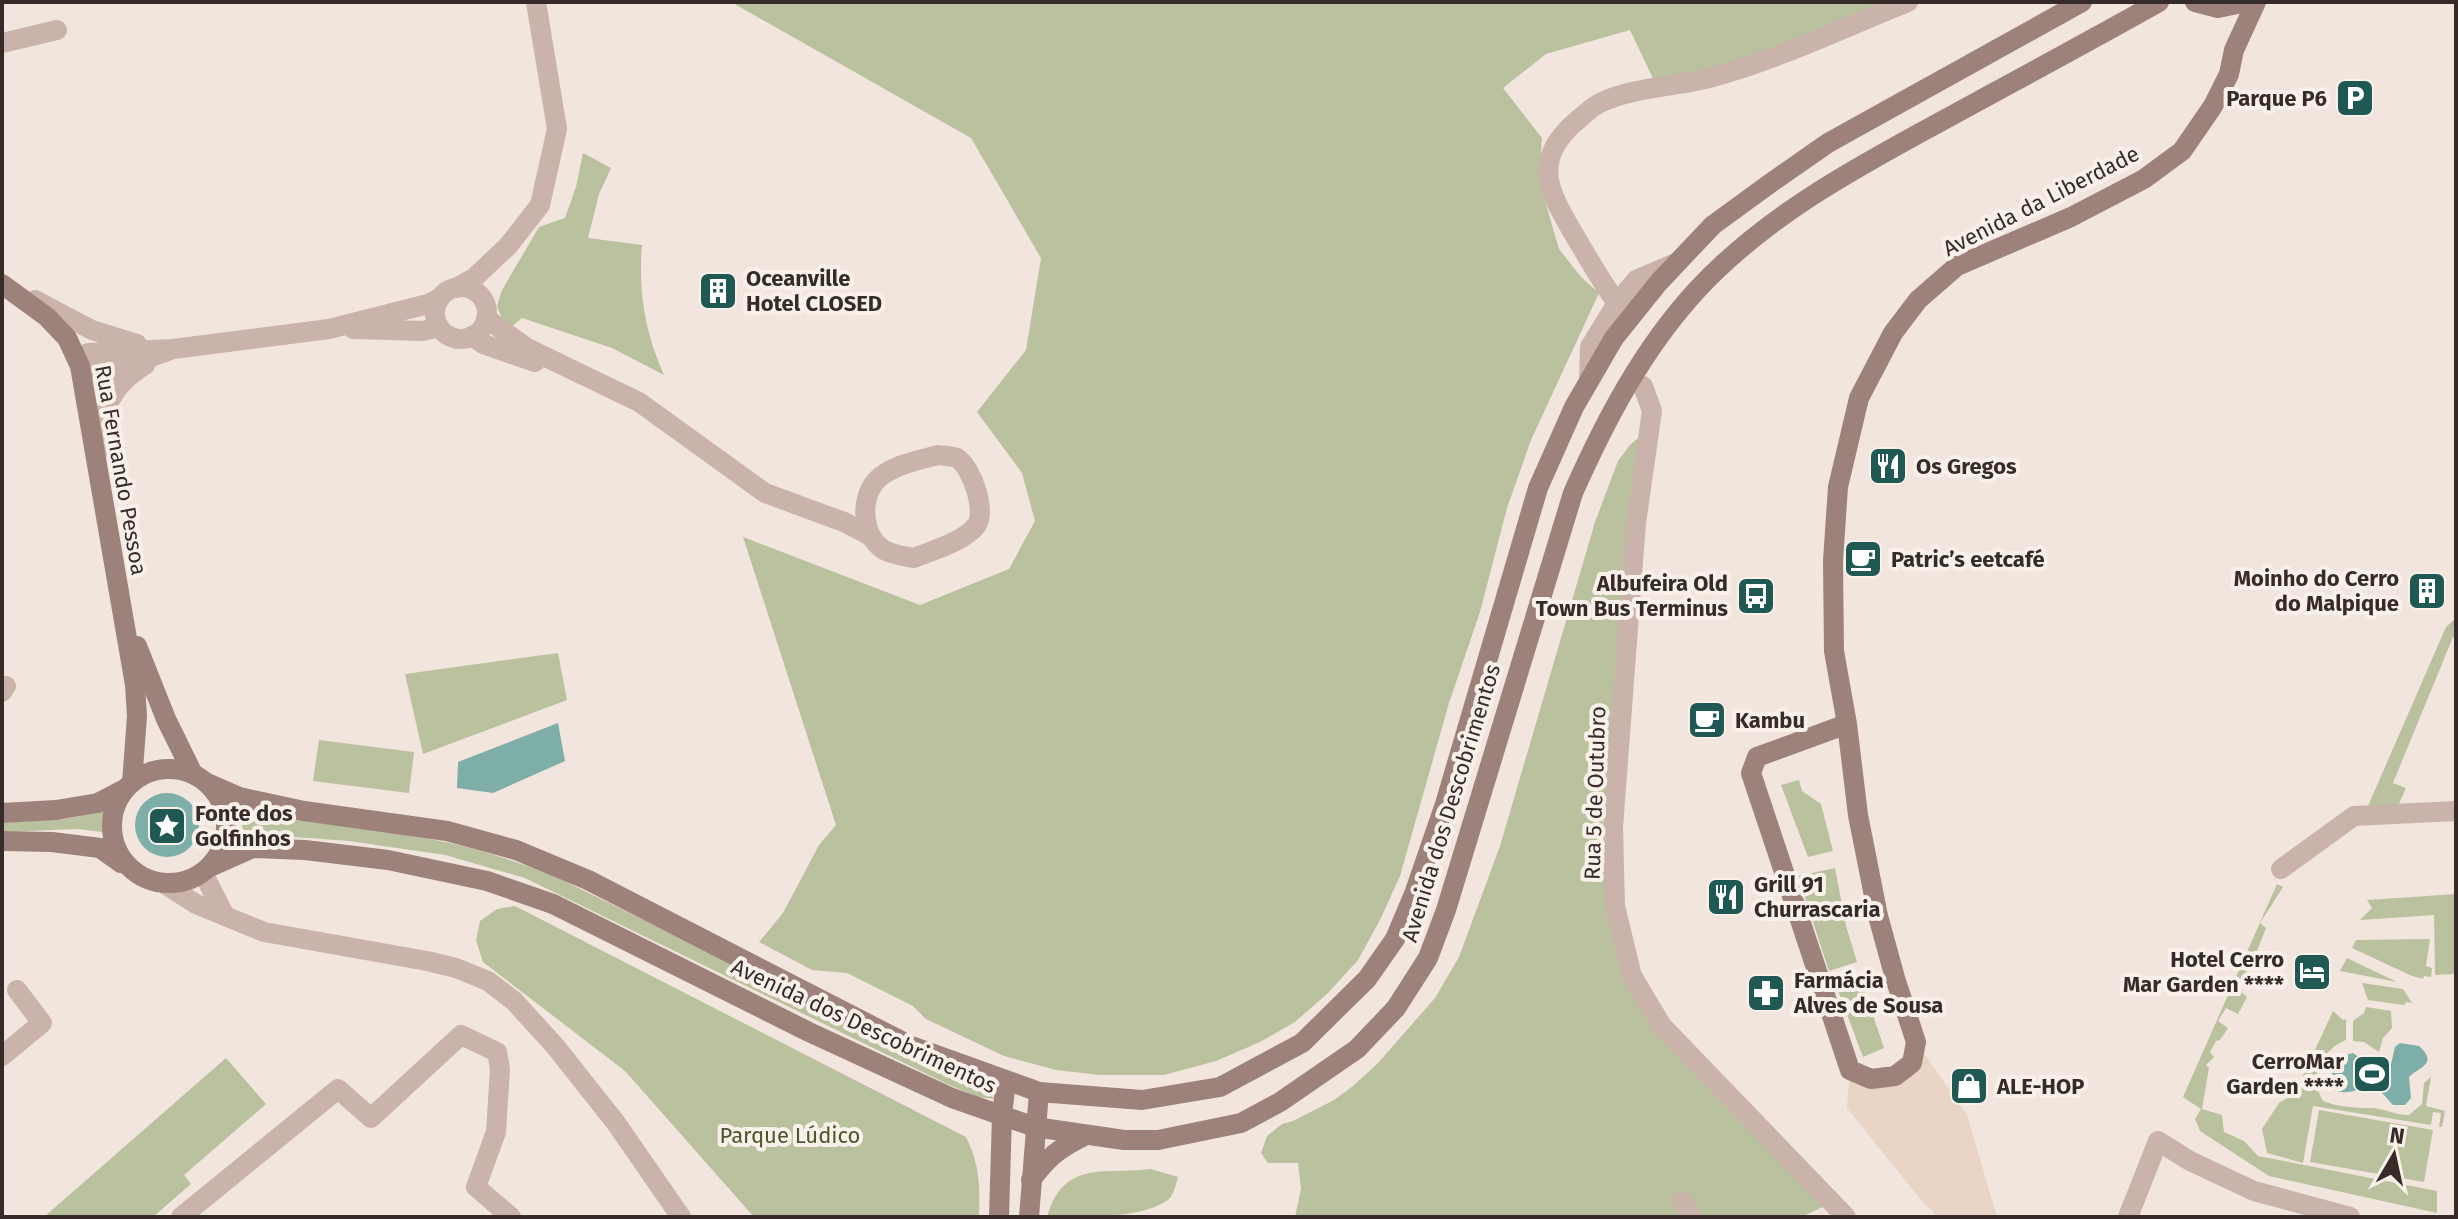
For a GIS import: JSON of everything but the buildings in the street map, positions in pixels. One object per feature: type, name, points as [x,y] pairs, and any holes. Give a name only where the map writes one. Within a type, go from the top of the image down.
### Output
[{"type":"main road","name":"Avenida dos Descobrimentos","points":[[200,778],[239,797],[304,811],[447,831],[516,850],[588,880],[911,1046],[1039,1092],[1142,1100],[1220,1087],[1302,1043],[1367,979],[1395,939],[1445,804],[1538,488],[1574,407],[1614,338],[1713,225],[1828,143],[2082,2]]},
{"type":"main road","name":"Avenida dos Descobrimentos","points":[[207,870],[253,848],[305,850],[388,860],[487,881],[553,904],[809,1032],[952,1098],[1035,1127],[1084,1136],[1158,1140],[1241,1123],[1280,1102],[1357,1049],[1396,1008],[1428,958],[1446,910],[1573,493],[1599,435],[1657,339],[1696,290],[1746,244],[1839,177],[2159,2]]},
{"type":"main road","points":[[2195,2],[2218,8],[2247,2]]},
{"type":"main road","name":"Avenida da Liberdade","points":[[1847,724],[1757,757],[1751,773],[1850,1070],[1871,1079],[1895,1076],[1912,1063],[1916,1042],[1878,916],[1858,815],[1847,724],[1834,651],[1833,561],[1838,487],[1859,398],[1886,344],[1918,300],[1957,266],[2071,217],[2144,179],[2182,151],[2213,106],[2229,74],[2234,50],[2256,2]]},
{"type":"main road","points":[[2218,8],[2230,20],[2234,50]]},
{"type":"main road","name":"Rua Fernando Pessoa","points":[[2,283],[47,317],[67,338],[80,366],[120,601]]},
{"type":"main road","points":[[2,841],[52,842],[100,848],[148,880],[178,884],[207,870],[226,838],[224,808],[200,778],[166,719],[120,601]]},
{"type":"main road","points":[[120,601],[137,716],[128,786],[115,805],[112,832],[121,858],[134,872]]},
{"type":"main road","points":[[2,813],[56,810],[98,803],[145,774],[161,769],[177,769],[200,778]]},
{"type":"main road","points":[[999,1217],[1006,1081]]},
{"type":"main road","points":[[1029,1217],[1039,1092]]},
{"type":"main road","points":[[1031,1180],[1048,1157],[1084,1136]]},
{"type":"street","points":[[80,366],[88,353],[173,349],[329,329],[428,304],[474,278],[508,246],[540,205],[557,129],[536,2]]},
{"type":"street","points":[[1617,303],[1592,269],[1557,206],[1548,180],[1550,156],[1559,138],[1601,102],[1657,87],[1709,78],[1908,2]]},
{"type":"street","points":[[2,43],[57,30]]},
{"type":"street","points":[[448,293],[435,313],[439,327],[451,336],[472,336],[484,325],[487,289],[508,246]]},
{"type":"street","points":[[1589,381],[1590,347],[1617,303],[1636,280],[1678,262]]},
{"type":"street","points":[[2,283],[92,330],[130,343],[173,349]]},
{"type":"street","points":[[448,293],[473,290],[484,302],[487,314],[527,348],[639,402],[765,493],[825,514],[871,536]]},
{"type":"street","points":[[329,329],[423,331],[439,327]]},
{"type":"street","points":[[472,336],[483,344],[542,364],[607,393],[639,402]]},
{"type":"street","points":[[97,466],[101,421],[113,391],[138,369],[173,349]]},
{"type":"street","name":"Rua 5 de Outubro","points":[[1643,386],[1652,411],[1636,523],[1613,827],[1615,906],[1632,976],[1662,1026],[1846,1217]]},
{"type":"street","points":[[938,455],[955,457],[967,467],[981,505],[979,523],[970,533],[914,558],[882,549],[871,536],[865,517],[868,495],[876,481],[917,460],[938,455]]},
{"type":"street","points":[[825,514],[842,510],[868,495]]},
{"type":"street","points":[[2281,869],[2354,816],[2456,811]]},
{"type":"street","points":[[207,870],[224,914]]},
{"type":"street","points":[[165,884],[196,904],[224,914],[242,925],[280,935],[427,961],[488,981],[514,1001],[555,1046],[616,1123],[681,1217]]},
{"type":"street","points":[[2,1056],[42,1023],[17,990]]},
{"type":"street","points":[[181,1217],[338,1089],[371,1118],[461,1035],[497,1052],[500,1069],[496,1132],[476,1187],[511,1217]]},
{"type":"street","points":[[2128,1217],[2158,1141],[2190,1161],[2254,1191],[2350,1217]]},
{"type":"green space","points":[[731,2],[1908,2],[1657,87],[1630,30],[1546,54],[1503,88],[1542,138],[1539,180],[1559,249],[1581,277],[1599,293],[1531,440],[1507,508],[1480,612],[1449,703],[1400,876],[1358,960],[1328,993],[1295,1022],[1260,1042],[1216,1061],[1164,1075],[1100,1075],[1056,1070],[1004,1056],[926,1019],[913,1006],[847,973],[812,970],[759,942],[783,913],[819,845],[836,825],[743,537],[920,605],[1009,569],[1035,521],[1022,473],[977,412],[1026,350],[1041,258],[971,138]]},
{"type":"green space","points":[[583,153],[611,168],[599,194],[588,238],[642,245],[644,312],[664,375],[612,348],[522,318],[510,328],[503,322],[497,306],[502,290],[539,227],[565,218]]},
{"type":"green space","points":[[1645,432],[1600,846],[1619,963],[1825,1206],[1801,1217],[1295,1217],[1301,1189],[1298,1163],[1268,1163],[1261,1153],[1267,1136],[1282,1124],[1334,1100],[1378,1063],[1435,998],[1459,957],[1500,846],[1595,522],[1618,461]]},
{"type":"green space","points":[[2456,618],[2456,638],[2453,637],[2393,783],[2406,788],[2398,806],[2368,806],[2446,627]]},
{"type":"green space","points":[[558,653],[567,700],[423,754],[405,674]]},
{"type":"green space","points":[[319,740],[414,752],[409,793],[313,781]]},
{"type":"green space","points":[[1799,780],[1802,791],[1821,804],[1833,851],[1808,857],[1781,785]]},
{"type":"green space","points":[[243,808],[445,842],[552,875],[974,1082],[995,1099],[978,1097],[947,1084],[525,878],[445,855],[349,841],[242,833]]},
{"type":"green space","points":[[104,812],[102,832],[78,829],[2,832],[2,823],[64,819]]},
{"type":"green space","points":[[1835,868],[1846,926],[1857,962],[1829,971],[1798,876]]},
{"type":"green space","points":[[2277,884],[2283,887],[2260,923],[2266,928],[2252,964],[2237,988],[2247,997],[2238,1014],[2226,1008],[2218,1021],[2228,1028],[2210,1052],[2214,1057],[2206,1065],[2209,1068],[2202,1109],[2222,1115],[2224,1132],[2244,1141],[2258,1156],[2437,1191],[2437,1213],[2269,1176],[2200,1131],[2195,1119],[2201,1109],[2183,1097]]},
{"type":"green space","points":[[2456,894],[2456,974],[2435,975],[2434,915],[2360,920],[2372,908],[2367,900]]},
{"type":"green space","name":"Parque Lúdico","points":[[515,906],[966,1137],[978,1176],[979,1217],[754,1217],[625,1071],[483,962],[476,940],[480,921],[497,909]]},
{"type":"green space","points":[[2430,939],[2426,966],[2432,968],[2431,977],[2424,976],[2423,979],[2352,948],[2356,940]]},
{"type":"green space","points":[[2347,958],[2397,982],[2340,971]]},
{"type":"green space","points":[[1859,974],[1884,1048],[1863,1057],[1836,985]]},
{"type":"green space","points":[[2362,983],[2403,989],[2412,1003],[2406,1002],[2404,1005],[2368,1000]]},
{"type":"green space","points":[[2366,1007],[2391,1011],[2392,1028],[2383,1038],[2379,1052],[2364,1042],[2353,1041],[2353,1021],[2364,1013]]},
{"type":"green space","points":[[2333,1011],[2343,1020],[2346,1019],[2346,1040],[2330,1050],[2320,1065],[2317,1083],[2323,1101],[2409,1115],[2422,1104],[2424,1083],[2431,1077],[2426,1106],[2445,1111],[2442,1127],[2439,1127],[2441,1113],[2433,1112],[2431,1125],[2313,1106],[2303,1163],[2267,1153],[2262,1129],[2279,1103],[2295,1093]]},
{"type":"green space","points":[[226,1058],[266,1104],[184,1175],[191,1184],[153,1217],[44,1217]]},
{"type":"green space","points":[[2319,1110],[2433,1130],[2424,1182],[2310,1162]]},
{"type":"green space","points":[[1150,1169],[1178,1177],[1170,1198],[1157,1206],[1111,1216],[1047,1217],[1054,1199],[1075,1178],[1102,1172]]},
{"type":"shaded area","points":[[1916,1042],[1967,1115],[1997,1217],[1935,1217],[1847,1108],[1850,1070],[1895,1076]]},
{"type":"water","points":[[558,723],[565,761],[493,793],[457,788],[458,762]]},
{"type":"water","name":"Fonte dos Golfinhos","points":[[167,793],[190,802],[199,825],[190,848],[167,857],[144,848],[135,825],[144,802]]},
{"type":"water","name":"CerroMar Garden ****","points":[[2400,1043],[2419,1046],[2427,1057],[2425,1064],[2409,1077],[2411,1098],[2405,1105],[2393,1105],[2382,1093],[2372,1089],[2343,1092],[2331,1088],[2331,1075],[2338,1057],[2353,1053],[2374,1068],[2391,1064],[2395,1047]]},
{"type":"place","name":"Parque P6","points":[[2355,98]]},
{"type":"place","name":"Oceanville Hotel CLOSED","points":[[718,291]]},
{"type":"place","name":"Os Gregos","points":[[1888,466]]},
{"type":"place","name":"Patric’s eetcafé","points":[[1863,559]]},
{"type":"place","name":"Moinho do Cerro do Malpique","points":[[2427,591]]},
{"type":"place","name":"Albufeira Old Town Bus Terminus","points":[[1756,596]]},
{"type":"place","name":"Kambu","points":[[1707,720]]},
{"type":"place","name":"Fonte dos Golfinhos","points":[[167,826]]},
{"type":"place","name":"Grill 91 Churrascaria","points":[[1726,897]]},
{"type":"place","name":"Hotel Cerro Mar Garden ****","points":[[2312,972]]},
{"type":"place","name":"Farmácia Alves de Sousa","points":[[1766,993]]},
{"type":"place","name":"CerroMar Garden ****","points":[[2372,1074]]},
{"type":"place","name":"ALE-HOP","points":[[1969,1086]]}]
